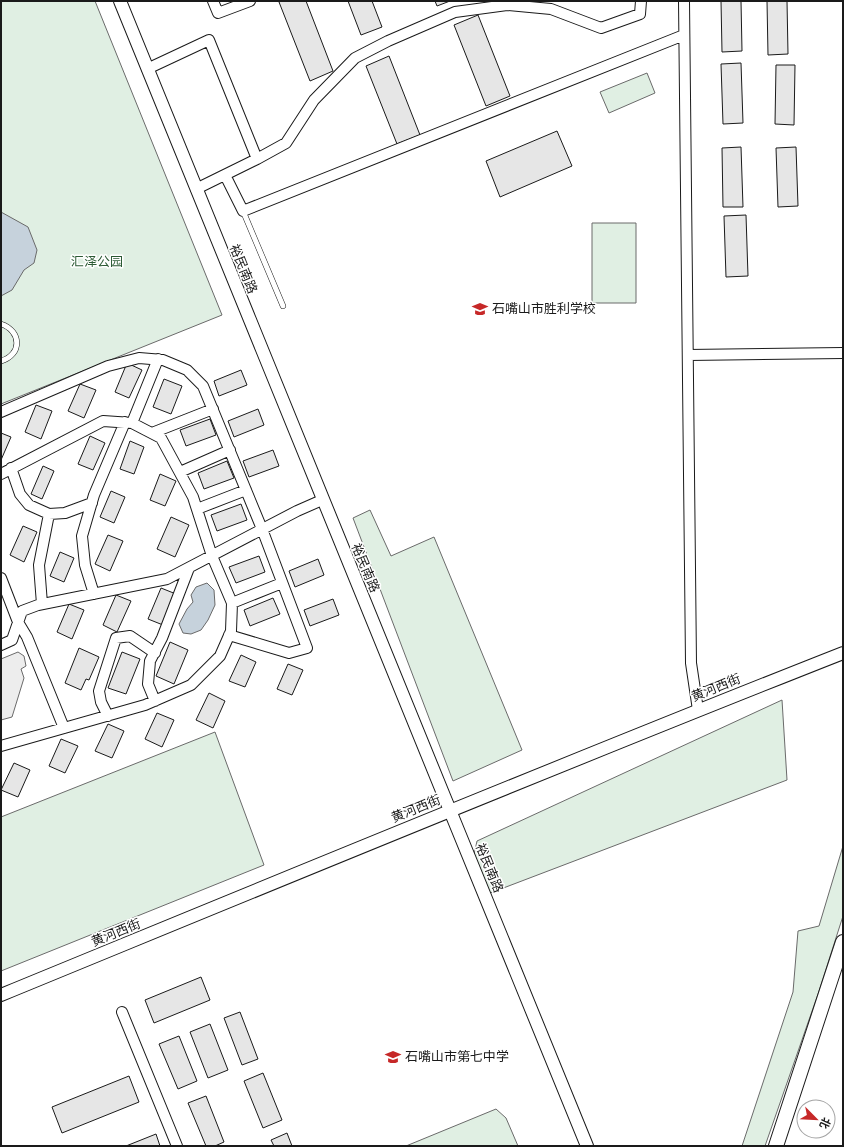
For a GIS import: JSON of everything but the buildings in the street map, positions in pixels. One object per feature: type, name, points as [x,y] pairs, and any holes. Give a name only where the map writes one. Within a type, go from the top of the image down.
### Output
[{"type":"main road","points":[[776,1146],[843,942]]},
{"type":"street","name":"裕民南路","points":[[120,1],[322,500],[587,1146]]},
{"type":"street","points":[[213,1],[218,13],[250,1]]},
{"type":"street","points":[[196,189],[286,143],[314,100],[355,58],[388,41],[455,12],[507,4],[551,9],[601,28],[640,14],[641,1]]},
{"type":"street","points":[[684,1],[691,663],[698,710]]},
{"type":"street","points":[[225,175],[244,211],[684,36]]},
{"type":"street","points":[[147,69],[209,40],[257,159]]},
{"type":"street","points":[[688,355],[843,353]]},
{"type":"street","points":[[1,412],[108,366],[139,358],[163,360],[187,370],[203,386],[213,409],[262,529],[307,648],[290,652],[229,635]]},
{"type":"street","points":[[94,594],[85,565],[82,536],[94,495],[158,359]]},
{"type":"street","points":[[152,433],[213,409]]},
{"type":"street","points":[[1,474],[103,421],[129,423],[161,438],[193,497],[212,556],[232,603],[231,631],[220,656],[191,685],[145,705],[1,746]]},
{"type":"street","points":[[180,472],[230,450]]},
{"type":"street","points":[[11,468],[20,494],[29,505],[49,514],[64,513],[92,503]]},
{"type":"street","points":[[197,509],[246,490]]},
{"type":"street","points":[[1,645],[12,640],[22,611],[42,604],[167,579],[297,511],[322,500]]},
{"type":"street","points":[[42,604],[39,565],[46,538],[49,514]]},
{"type":"street","points":[[155,701],[148,684],[150,662],[162,638],[189,568]]},
{"type":"street","points":[[1,578],[18,622],[27,637],[64,728]]},
{"type":"street","points":[[232,603],[282,583]]},
{"type":"street","points":[[108,716],[101,702],[98,691],[116,638],[130,636],[154,653]]},
{"type":"street","name":"黄河西街","points":[[1,995],[450,810],[843,653]]},
{"type":"street","points":[[122,1012],[177,1146]]},
{"type":"lane","points":[[244,211],[283,306]]},
{"type":"lane","points":[[1,324],[14,332],[16,346],[14,353],[9,358],[1,361]]},
{"type":"green space","name":"汇泽公园","points":[[1,1],[95,1],[222,315],[1,404]]},
{"type":"green space","points":[[647,73],[655,93],[609,113],[600,92]]},
{"type":"green space","points":[[592,223],[636,223],[636,303],[592,303]]},
{"type":"green space","points":[[370,510],[391,556],[434,537],[522,750],[453,781],[353,518]]},
{"type":"green space","points":[[782,700],[787,780],[485,895],[473,859],[477,841]]},
{"type":"green space","points":[[215,732],[264,865],[1,971],[1,817]]},
{"type":"green space","points":[[843,846],[843,916],[818,994],[765,1146],[742,1146],[793,992],[798,931],[819,926]]},
{"type":"green space","points":[[496,1109],[506,1118],[518,1146],[406,1146]]},
{"type":"shaded area","points":[[1,212],[28,227],[37,250],[34,263],[24,270],[12,290],[1,296]]},
{"type":"shaded area","points":[[207,583],[214,590],[215,605],[208,620],[201,630],[191,634],[183,633],[179,624],[187,609],[193,602],[191,595],[196,587]]},
{"type":"shaded area","points":[[18,652],[24,656],[26,666],[21,669],[24,678],[12,717],[1,720],[1,659]]},
{"type":"place","name":"石嘴山市胜利学校","points":[[480,309]]},
{"type":"place","name":"石嘴山市第七中学","points":[[393,1057]]}]
